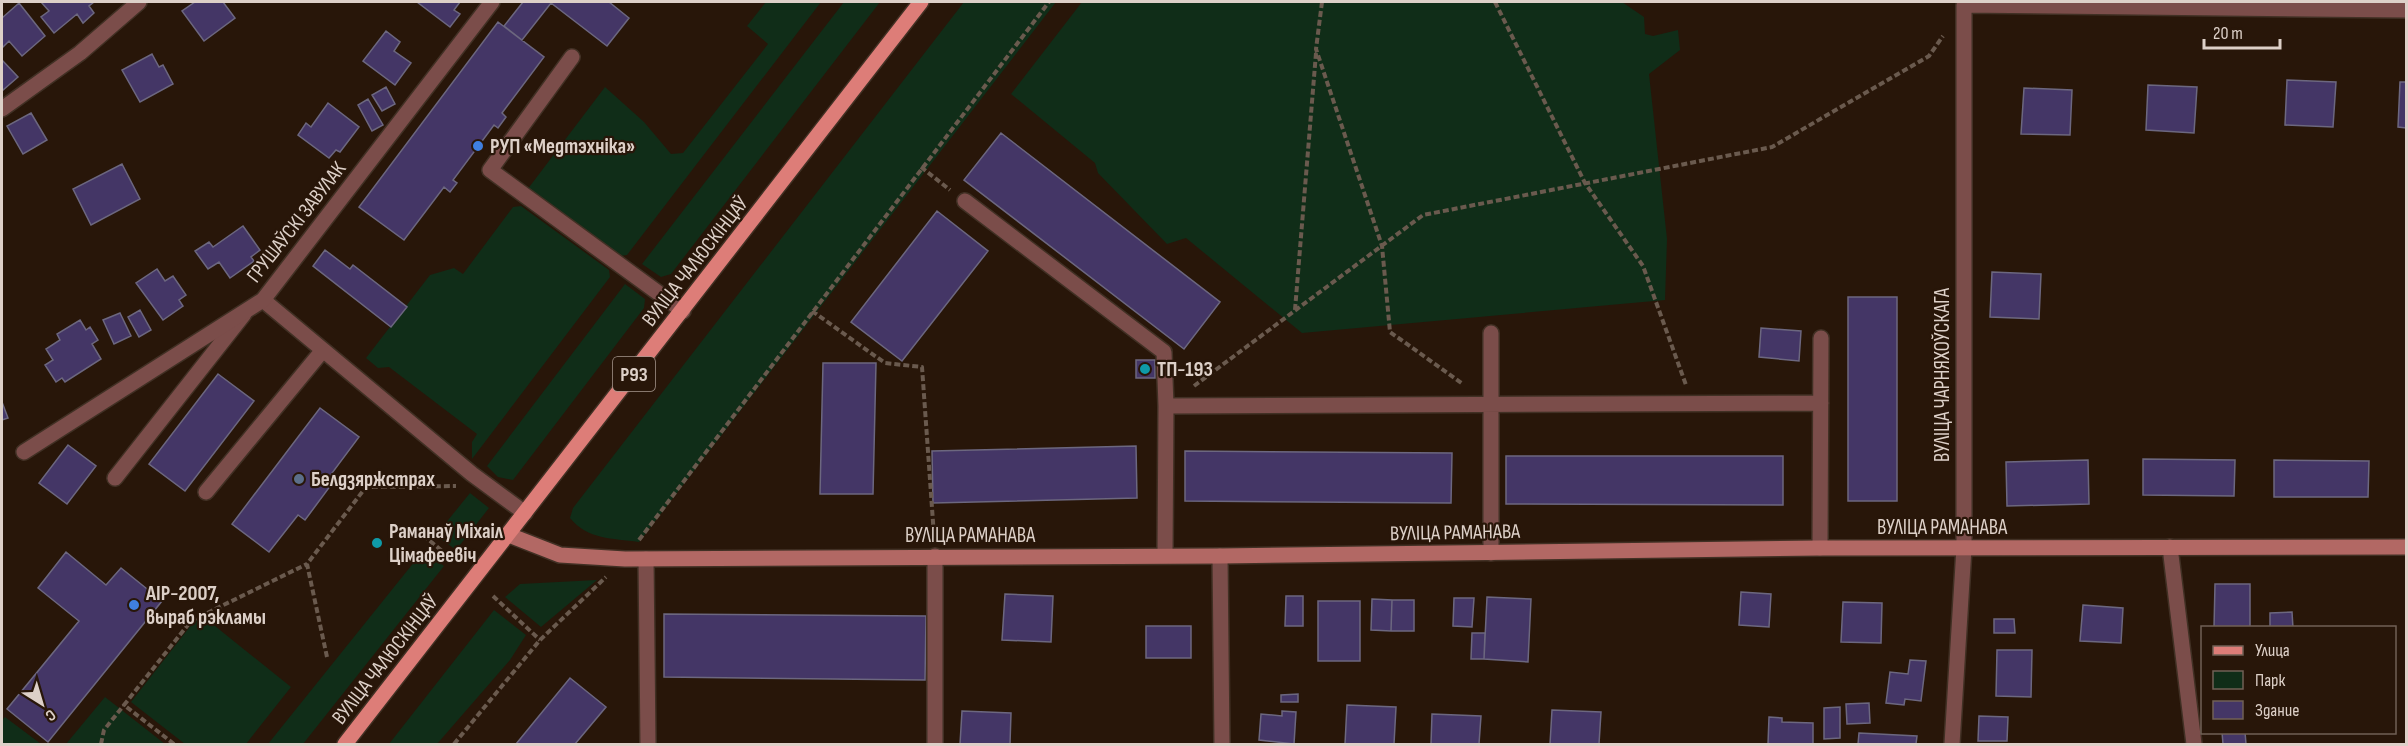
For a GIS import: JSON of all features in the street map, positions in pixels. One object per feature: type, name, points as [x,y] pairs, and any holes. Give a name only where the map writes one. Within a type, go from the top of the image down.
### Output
[{"type":"main road","name":"ВУЛІЦА ЧАЛЮСКІНЦАЎ","points":[[345,744],[921,2]]},
{"type":"main road","name":"ВУЛІЦА РАМАНАВА","points":[[509,535],[560,555],[646,560],[936,556],[1220,556],[1820,548],[2406,547]]},
{"type":"street","points":[[2,110],[80,53],[139,2]]},
{"type":"street","name":"ГРУШАЎСКІ ЗАВУЛАК","points":[[24,452],[263,300],[492,2]]},
{"type":"street","points":[[1964,5],[2406,10]]},
{"type":"street","name":"ВУЛІЦА ЧАРНЯХОЎСКАГА","points":[[1952,744],[1964,548],[1964,5]]},
{"type":"street","points":[[572,57],[490,170],[683,311]]},
{"type":"street","points":[[965,201],[1164,352],[1165,555]]},
{"type":"street","points":[[263,300],[472,474],[525,513]]},
{"type":"street","points":[[116,478],[245,311]]},
{"type":"street","points":[[1491,333],[1491,553]]},
{"type":"street","points":[[1820,548],[1821,338]]},
{"type":"street","points":[[206,492],[323,350]]},
{"type":"street","points":[[1166,406],[1821,403]]},
{"type":"street","points":[[2170,547],[2194,744]]},
{"type":"street","points":[[935,744],[936,556]]},
{"type":"street","points":[[1220,556],[1222,744]]},
{"type":"street","points":[[646,560],[648,744]]},
{"type":"path","points":[[454,744],[540,639],[625,559],[921,167],[1049,2]]},
{"type":"path","points":[[1295,310],[1316,49],[1322,2]]},
{"type":"path","points":[[1495,2],[1586,183],[1643,267],[1692,403]]},
{"type":"path","points":[[1166,406],[1423,215],[1772,147],[1929,57],[1964,5]]},
{"type":"path","points":[[1316,49],[1382,246],[1390,332],[1491,403]]},
{"type":"path","points":[[921,167],[965,201]]},
{"type":"path","points":[[812,311],[885,363],[922,367],[936,556]]},
{"type":"path","points":[[101,744],[104,730],[191,621],[307,564],[366,487],[462,486]]},
{"type":"path","points":[[423,535],[442,551]]},
{"type":"path","points":[[307,564],[327,657]]},
{"type":"path","points":[[493,596],[540,639]]},
{"type":"path","points":[[124,705],[174,744]]},
{"type":"green space","points":[[766,2],[821,2],[627,255],[620,256],[527,190],[605,87],[644,122],[671,154],[683,153],[768,44],[747,26]]},
{"type":"green space","points":[[844,2],[880,2],[671,274],[661,277],[642,264]]},
{"type":"green space","points":[[964,2],[1056,2],[639,542],[601,537],[577,525],[570,518],[573,508]]},
{"type":"green space","points":[[1082,2],[1622,2],[1644,17],[1645,34],[1653,36],[1678,30],[1680,50],[1649,74],[1667,239],[1665,300],[1302,333],[1186,238],[1167,244],[1098,173],[1095,163],[1011,94]]},
{"type":"green space","points":[[521,206],[609,270],[610,277],[472,459],[472,442],[477,434],[389,367],[378,368],[366,358],[430,275],[454,268],[463,274],[513,207]]},
{"type":"green space","points":[[625,284],[645,299],[644,308],[513,480],[498,477],[487,466]]},
{"type":"green space","points":[[470,493],[489,508],[456,550],[436,535]]},
{"type":"green space","points":[[423,551],[444,566],[303,744],[268,744]]},
{"type":"green space","points":[[597,580],[541,627],[505,597],[520,584]]},
{"type":"green space","points":[[494,610],[526,635],[510,660],[437,744],[389,744]]},
{"type":"green space","points":[[196,619],[210,622],[291,687],[246,744],[185,744],[131,702]]},
{"type":"green space","points":[[105,697],[165,744],[66,744]]},
{"type":"green space","points":[[5,717],[41,744],[2,744],[2,720]]},
{"type":"building","points":[[41,2],[94,2],[89,6],[94,13],[83,23],[77,14],[54,33],[41,17],[49,11]]},
{"type":"building","points":[[195,2],[223,2],[235,18],[204,41],[182,11]]},
{"type":"building","points":[[417,2],[460,2],[454,10],[460,14],[450,27]]},
{"type":"building","points":[[523,2],[609,2],[629,18],[607,46],[551,3],[522,40],[504,26]]},
{"type":"building","points":[[19,3],[45,36],[22,56],[9,41],[2,48],[2,18]]},
{"type":"building","points":[[498,22],[544,57],[502,113],[506,117],[498,128],[494,125],[453,180],[457,183],[450,192],[444,187],[404,240],[359,207]]},
{"type":"building","points":[[386,31],[400,42],[394,51],[411,63],[395,85],[363,61]]},
{"type":"building","points":[[152,54],[159,67],[163,65],[173,84],[140,102],[122,70]]},
{"type":"building","points":[[2,60],[18,77],[3,90],[2,88]]},
{"type":"building","points":[[2287,80],[2336,82],[2333,127],[2285,125]]},
{"type":"building","points":[[2400,82],[2406,82],[2406,128],[2398,127]]},
{"type":"building","points":[[2148,85],[2197,87],[2194,133],[2146,130]]},
{"type":"building","points":[[386,87],[395,104],[382,111],[372,95]]},
{"type":"building","points":[[2024,88],[2072,90],[2070,135],[2021,134]]},
{"type":"building","points":[[368,99],[383,125],[372,131],[358,105]]},
{"type":"building","points":[[328,103],[359,127],[340,152],[336,150],[329,158],[298,135],[306,123],[311,127]]},
{"type":"building","points":[[31,113],[47,140],[23,154],[7,126]]},
{"type":"building","points":[[1001,133],[1220,302],[1184,349],[964,180]]},
{"type":"building","points":[[122,164],[140,199],[91,225],[73,189]]},
{"type":"building","points":[[937,211],[988,251],[902,361],[851,322]]},
{"type":"building","points":[[243,226],[260,250],[251,257],[254,261],[230,278],[219,262],[208,269],[195,251],[209,242],[213,247]]},
{"type":"building","points":[[325,250],[350,269],[353,265],[407,307],[391,327],[313,266]]},
{"type":"building","points":[[157,269],[165,281],[173,276],[186,295],[179,300],[183,306],[163,320],[136,283]]},
{"type":"building","points":[[1992,272],[2041,274],[2039,319],[1990,317]]},
{"type":"building","points":[[1848,297],[1897,297],[1897,501],[1848,501]]},
{"type":"building","points":[[140,310],[151,330],[139,337],[128,317]]},
{"type":"building","points":[[120,313],[131,336],[114,344],[103,320]]},
{"type":"building","points":[[80,320],[86,330],[90,327],[98,340],[92,344],[101,359],[65,382],[62,378],[56,382],[45,365],[53,360],[46,349],[60,340],[57,334]]},
{"type":"building","points":[[1761,328],[1801,331],[1799,361],[1759,357]]},
{"type":"building","name":"ТП-193","points":[[1136,360],[1155,360],[1155,378],[1136,378]]},
{"type":"building","points":[[823,363],[876,363],[873,494],[820,494]]},
{"type":"building","points":[[218,374],[254,401],[185,491],[149,464]]},
{"type":"building","points":[[2,402],[8,418],[2,420]]},
{"type":"building","name":"Белдзяржстрах","points":[[320,408],[359,437],[329,477],[334,481],[305,520],[298,515],[269,552],[232,524]]},
{"type":"building","points":[[68,445],[96,466],[67,504],[39,483]]},
{"type":"building","points":[[1136,446],[1137,498],[933,503],[932,451]]},
{"type":"building","points":[[1185,451],[1452,453],[1451,503],[1185,501]]},
{"type":"building","points":[[1506,456],[1783,456],[1783,505],[1506,504]]},
{"type":"building","points":[[2143,459],[2235,460],[2234,496],[2143,495]]},
{"type":"building","points":[[2088,460],[2089,504],[2007,506],[2006,462]]},
{"type":"building","points":[[2274,460],[2369,461],[2368,497],[2274,497]]},
{"type":"building","points":[[66,552],[106,585],[121,568],[162,601],[48,742],[7,709],[79,621],[38,588]]},
{"type":"building","points":[[2215,584],[2250,584],[2250,626],[2214,626]]},
{"type":"building","points":[[1741,592],[1771,594],[1769,627],[1739,625]]},
{"type":"building","points":[[1005,594],[1053,596],[1051,642],[1002,640]]},
{"type":"building","points":[[1286,596],[1303,596],[1303,626],[1285,626]]},
{"type":"building","points":[[1487,597],[1531,599],[1528,662],[1484,659]]},
{"type":"building","points":[[1454,598],[1474,598],[1472,627],[1453,626]]},
{"type":"building","points":[[1372,599],[1392,600],[1391,631],[1371,630]]},
{"type":"building","points":[[1392,600],[1414,600],[1414,631],[1391,631]]},
{"type":"building","points":[[1318,601],[1360,601],[1360,661],[1318,661]]},
{"type":"building","points":[[1843,602],[1882,603],[1881,643],[1841,642]]},
{"type":"building","points":[[2083,605],[2123,608],[2121,643],[2080,641]]},
{"type":"building","points":[[2292,612],[2293,626],[2270,626],[2270,613]]},
{"type":"building","points":[[664,614],[926,616],[925,680],[664,677]]},
{"type":"building","points":[[1994,619],[2014,619],[2015,633],[1994,633]]},
{"type":"building","points":[[1146,626],[1191,626],[1191,658],[1146,658]]},
{"type":"building","points":[[1472,633],[1485,633],[1484,659],[1471,659]]},
{"type":"building","points":[[1997,650],[2032,650],[2031,697],[1996,696]]},
{"type":"building","points":[[1910,660],[1926,661],[1921,701],[1905,699],[1904,705],[1886,703],[1890,672],[1908,674]]},
{"type":"building","points":[[570,678],[606,707],[575,744],[516,744]]},
{"type":"building","points":[[1298,694],[1298,702],[1281,702],[1281,695]]},
{"type":"building","points":[[1869,703],[1870,723],[1847,724],[1846,704]]},
{"type":"building","points":[[1347,705],[1396,707],[1394,744],[1345,744]]},
{"type":"building","points":[[1840,707],[1840,738],[1824,739],[1824,708]]},
{"type":"building","points":[[1552,710],[1601,712],[1599,744],[1550,744]]},
{"type":"building","points":[[962,711],[1011,713],[1010,744],[960,744]]},
{"type":"building","points":[[1282,711],[1296,712],[1294,744],[1259,740],[1261,714],[1282,716]]},
{"type":"building","points":[[1432,714],[1481,716],[1479,744],[1431,744]]},
{"type":"building","points":[[1979,716],[2008,717],[2007,741],[1978,741]]},
{"type":"building","points":[[1769,717],[1782,718],[1782,722],[1813,723],[1813,744],[1768,744]]},
{"type":"building","points":[[1859,733],[1917,736],[1916,744],[1858,744]]},
{"type":"building","points":[[2222,734],[2245,734],[2246,744],[2223,744]]},
{"type":"place","name":"РУП «Медтэхніка»","points":[[478,146]]},
{"type":"place","name":"ТП-193","points":[[1145,369]]},
{"type":"place","name":"Белдзяржстрах","points":[[299,479]]},
{"type":"place","name":"Раманаў Міхаіл Цімафеевіч","points":[[377,543]]},
{"type":"place","name":"АІР-2007, выраб рэкламы","points":[[134,605]]}]
